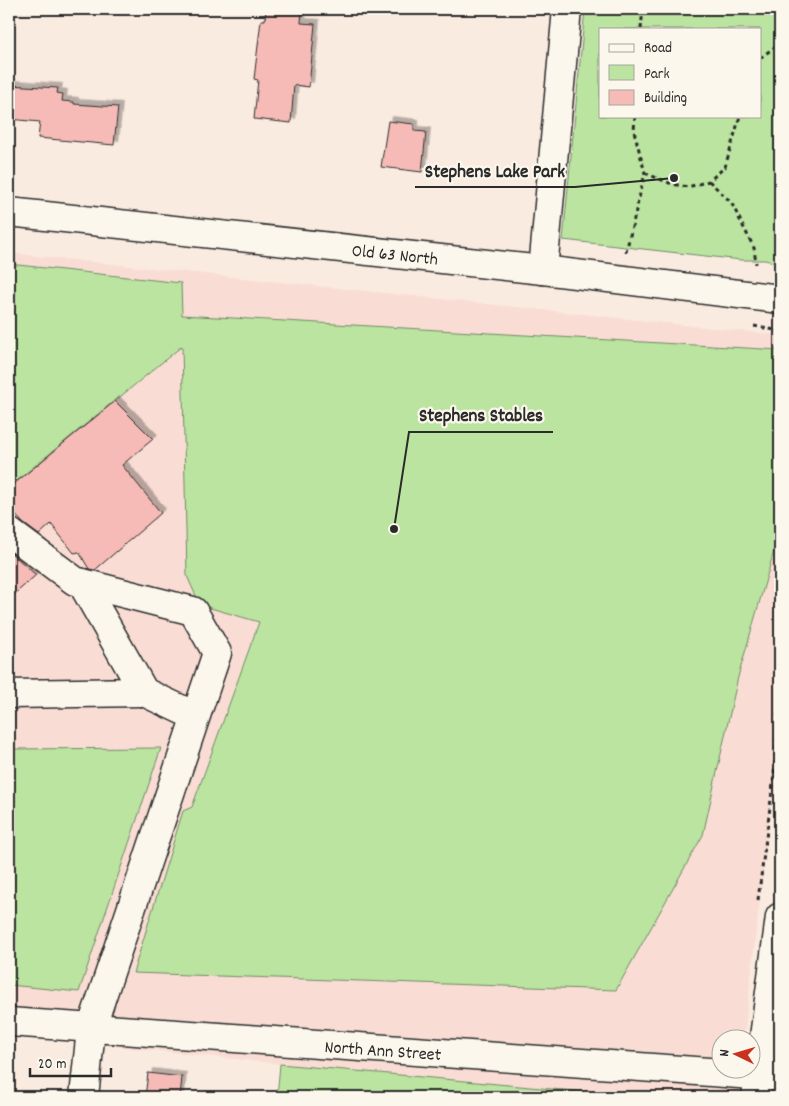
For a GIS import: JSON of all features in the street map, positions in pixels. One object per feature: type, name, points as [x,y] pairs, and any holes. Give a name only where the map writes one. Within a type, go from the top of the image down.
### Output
[{"type":"street","points":[[542,270],[567,9]]},
{"type":"street","name":"Old 63 North","points":[[9,212],[542,270],[780,299]]},
{"type":"street","points":[[9,532],[75,581],[193,611],[217,653],[91,1029],[84,1097]]},
{"type":"street","points":[[82,583],[144,692]]},
{"type":"street","points":[[9,694],[144,692],[196,716]]},
{"type":"street","points":[[765,1084],[780,917]]},
{"type":"street","name":"North Ann Street","points":[[9,1022],[765,1084]]},
{"type":"path","points":[[641,28],[643,9]]},
{"type":"path","points":[[762,56],[780,43]]},
{"type":"path","points":[[626,253],[645,173],[634,131],[635,118]]},
{"type":"path","points":[[645,173],[672,184],[688,187],[709,181],[725,167],[739,118]]},
{"type":"path","points":[[709,181],[731,202],[754,248],[756,264]]},
{"type":"path","points":[[754,326],[780,331]]},
{"type":"path","points":[[757,902],[774,776],[780,687]]},
{"type":"shaded area","points":[[9,253],[780,335],[780,724],[745,1028],[712,1028],[712,1078],[739,1078],[737,1097],[639,1097],[280,1064],[9,1035]]},
{"type":"green space","points":[[585,9],[780,9],[780,264],[765,260],[741,260],[563,240]]},
{"type":"green space","points":[[9,264],[181,283],[182,315],[780,350],[780,530],[738,677],[703,835],[616,990],[133,973],[183,811],[192,807],[259,622],[200,605],[187,576],[182,346],[9,488]]},
{"type":"green space","points":[[161,748],[79,992],[9,985],[9,749]]},
{"type":"green space","points":[[280,1064],[639,1097],[277,1097]]},
{"type":"building","points":[[266,9],[302,9],[301,23],[315,24],[309,87],[294,85],[291,123],[254,119],[258,80],[254,79],[261,20],[265,20]]},
{"type":"building","points":[[9,85],[58,88],[57,93],[63,94],[62,101],[74,102],[74,104],[118,107],[114,145],[38,138],[40,122],[9,119]]},
{"type":"building","points":[[388,121],[414,124],[414,131],[426,132],[422,172],[381,167]]},
{"type":"building","points":[[115,401],[153,439],[122,465],[161,513],[95,570],[89,569],[79,552],[74,553],[51,524],[39,535],[23,523],[9,508],[9,488]]},
{"type":"building","points":[[9,551],[36,575],[9,599]]},
{"type":"building","points":[[148,1073],[182,1077],[180,1097],[145,1097]]},
{"type":"place","name":"Stephens Lake Park","points":[[674,178]]},
{"type":"place","name":"Stephens Stables","points":[[394,529]]}]
